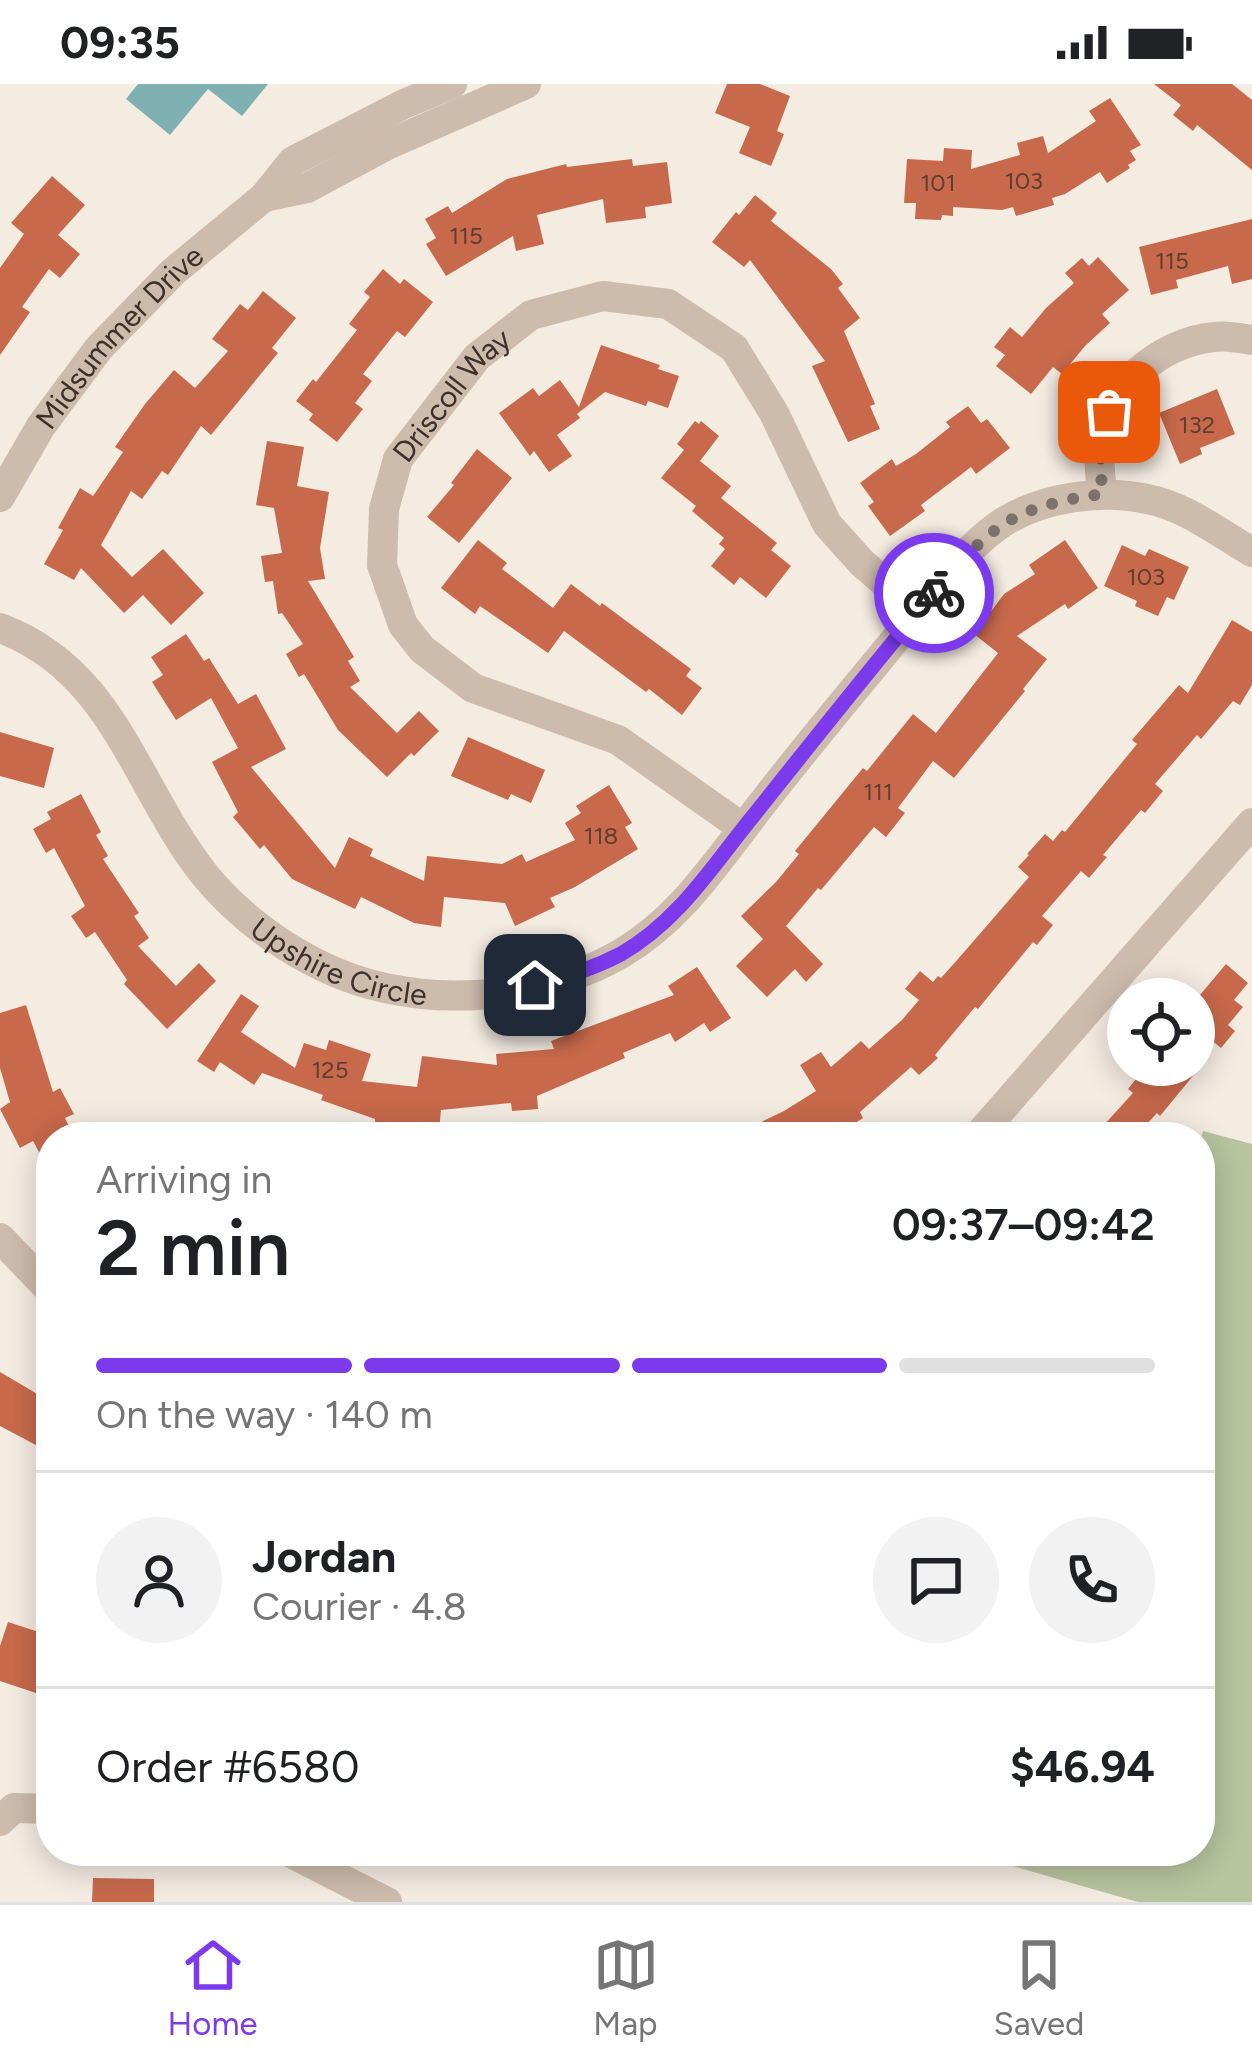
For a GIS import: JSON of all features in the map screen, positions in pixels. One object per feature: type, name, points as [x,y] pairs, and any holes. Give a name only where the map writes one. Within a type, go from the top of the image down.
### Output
[{"type":"street","name":"Midsummer Drive","points":[[0,496],[41,426],[99,348],[173,272],[264,197],[293,161],[452,84]]},
{"type":"street","name":"Midsummer Drive","points":[[264,197],[308,188],[387,145],[526,84]]},
{"type":"street","name":"Driscoll Way","points":[[743,828],[619,740],[473,688],[422,649],[403,625],[382,565],[384,508],[398,459],[477,357],[531,315],[603,296],[668,304],[734,348],[774,413],[827,524],[862,563],[918,611]]},
{"type":"street","points":[[1102,494],[1100,444],[1109,412],[1125,386],[1148,363],[1184,344],[1217,336],[1252,340]]},
{"type":"street","name":"Upshire Circle","points":[[0,628],[20,635],[62,663],[94,697],[204,873],[270,936],[342,975],[384,988],[445,996],[501,993],[568,977],[622,953],[665,921],[701,885],[918,611],[1000,524],[1066,499],[1102,494],[1145,498],[1172,505],[1252,551]]},
{"type":"street","points":[[989,1122],[1252,823]]},
{"type":"street","points":[[0,1238],[36,1275]]},
{"type":"street","points":[[0,1821],[14,1808],[36,1809]]},
{"type":"street","points":[[316,1866],[387,1902]]},
{"type":"green space","points":[[1215,1134],[1252,1144],[1252,1902],[1138,1902],[1013,1866],[1215,1866]]},
{"type":"water","points":[[138,84],[268,84],[242,116],[208,89],[170,135],[126,99]]},
{"type":"building","points":[[727,84],[760,84],[790,96],[777,131],[784,134],[771,166],[739,153],[750,127],[715,113]]},
{"type":"building","points":[[1154,84],[1232,84],[1252,100],[1252,170],[1197,125],[1193,131],[1173,115],[1181,105]]},
{"type":"building","points":[[1110,98],[1141,145],[1130,151],[1136,160],[1130,168],[1107,183],[1100,172],[1052,198],[1054,205],[1016,216],[1013,207],[953,207],[953,216],[942,215],[941,220],[915,219],[916,203],[904,203],[907,159],[943,161],[944,148],[972,150],[971,169],[1020,155],[1017,143],[1043,136],[1048,153],[1096,121],[1089,111]]},
{"type":"building","points":[[632,159],[633,166],[667,162],[672,203],[645,207],[646,218],[606,223],[603,199],[537,215],[544,244],[516,251],[513,236],[446,276],[426,244],[436,238],[425,219],[448,206],[452,213],[507,179],[566,164]]},
{"type":"building","points":[[52,176],[85,205],[58,235],[80,254],[60,278],[49,269],[22,307],[30,312],[0,355],[0,268],[24,234],[11,223]]},
{"type":"building","points":[[755,195],[777,213],[771,221],[843,284],[838,288],[860,318],[844,331],[875,404],[870,406],[880,429],[848,442],[812,366],[825,361],[750,260],[744,267],[712,242]]},
{"type":"building","points":[[1252,219],[1252,279],[1232,284],[1228,266],[1176,280],[1178,288],[1151,295],[1139,247]]},
{"type":"building","points":[[1098,257],[1129,290],[1102,314],[1110,323],[1062,374],[1053,367],[1031,394],[996,366],[1005,355],[994,347],[1010,327],[1022,337],[1074,283],[1065,273],[1082,258],[1089,266]]},
{"type":"building","points":[[383,269],[433,302],[405,337],[397,331],[363,374],[372,381],[355,403],[363,409],[337,442],[309,420],[313,414],[296,401],[357,330],[349,324],[370,297],[364,292]]},
{"type":"building","points":[[263,291],[296,318],[272,348],[278,353],[211,435],[201,426],[168,475],[162,471],[142,499],[131,491],[101,545],[132,577],[163,549],[204,593],[171,625],[143,595],[124,613],[81,568],[74,580],[44,564],[63,530],[58,528],[80,488],[93,496],[123,452],[115,447],[174,370],[195,388],[228,351],[212,339],[240,304],[248,310]]},
{"type":"building","points":[[601,345],[679,376],[668,408],[605,392],[557,435],[572,456],[549,472],[534,451],[530,456],[499,413],[533,388],[539,396],[560,380],[579,407]]},
{"type":"building","points":[[1217,389],[1235,434],[1200,448],[1202,454],[1180,464],[1159,413]]},
{"type":"building","points":[[968,406],[981,423],[987,419],[1010,448],[976,474],[971,467],[921,505],[925,511],[890,536],[868,506],[874,502],[860,483],[892,459],[896,466],[916,454]]},
{"type":"building","points":[[695,421],[719,436],[700,461],[731,486],[721,498],[777,543],[771,550],[791,566],[766,598],[740,577],[734,585],[711,566],[725,549],[719,544],[724,538],[692,511],[696,506],[661,478],[684,450],[677,444]]},
{"type":"building","points":[[267,441],[304,447],[297,486],[329,492],[320,548],[325,579],[308,581],[354,657],[348,661],[360,681],[350,687],[397,733],[419,711],[439,731],[387,777],[338,730],[286,654],[303,644],[282,613],[278,614],[273,581],[265,582],[261,556],[282,553],[274,508],[256,505]]},
{"type":"building","points":[[477,449],[512,478],[459,543],[427,517]]},
{"type":"building","points":[[478,540],[507,563],[502,569],[553,608],[571,584],[691,669],[686,676],[702,688],[682,715],[564,631],[548,653],[480,606],[475,614],[441,588]]},
{"type":"building","points":[[1065,540],[1098,588],[1017,636],[1047,659],[1025,691],[954,778],[933,761],[898,808],[905,813],[886,837],[874,827],[818,888],[786,926],[823,964],[806,982],[795,969],[767,997],[736,966],[763,939],[741,916],[776,882],[799,854],[795,851],[913,714],[936,733],[998,653],[974,634],[1004,594],[1035,574],[1029,565]]},
{"type":"building","points":[[1122,545],[1145,556],[1149,549],[1189,567],[1174,600],[1167,597],[1158,616],[1104,586]]},
{"type":"building","points":[[1232,620],[1252,632],[1252,685],[1240,705],[1233,701],[1201,739],[1197,735],[1155,784],[1163,791],[1145,813],[1141,810],[1089,878],[1081,871],[1042,916],[1053,925],[975,1007],[935,1055],[938,1058],[919,1075],[911,1067],[860,1112],[863,1118],[857,1122],[761,1122],[816,1091],[800,1065],[821,1052],[831,1067],[861,1041],[869,1049],[902,1020],[919,1000],[905,989],[920,971],[933,982],[941,978],[1029,877],[1018,867],[1027,854],[1045,834],[1053,841],[1065,832],[1179,685],[1188,693]]},
{"type":"building","points":[[186,634],[204,661],[209,658],[238,704],[256,694],[286,749],[251,767],[335,868],[349,837],[373,849],[370,856],[424,881],[427,856],[502,864],[522,854],[526,862],[575,840],[565,823],[581,813],[576,806],[609,785],[632,823],[625,827],[638,849],[550,898],[555,907],[515,926],[505,903],[444,897],[441,927],[414,923],[361,897],[355,909],[292,879],[233,817],[238,812],[212,762],[238,748],[211,698],[176,720],[152,682],[163,675],[151,657]]},
{"type":"building","points":[[0,732],[54,748],[44,788],[0,776]]},
{"type":"building","points":[[468,737],[545,770],[531,803],[511,794],[508,800],[451,776]]},
{"type":"building","points":[[81,794],[101,832],[96,835],[108,856],[103,859],[139,913],[134,916],[149,938],[138,946],[176,986],[199,963],[216,981],[167,1029],[124,984],[127,980],[95,932],[86,938],[71,916],[85,906],[54,848],[46,853],[33,829],[51,819],[47,812]]},
{"type":"building","points":[[1226,964],[1248,983],[1234,1000],[1243,1007],[1228,1025],[1235,1031],[1221,1048],[1215,1043],[1214,978]]},
{"type":"building","points":[[697,967],[731,1018],[710,1032],[704,1023],[675,1042],[670,1033],[623,1053],[625,1058],[537,1096],[538,1109],[512,1111],[511,1103],[441,1110],[440,1122],[375,1122],[321,1100],[323,1095],[262,1073],[254,1085],[220,1062],[214,1072],[197,1061],[241,994],[259,1006],[241,1032],[295,1068],[304,1043],[326,1050],[329,1040],[371,1054],[362,1081],[417,1087],[422,1056],[497,1065],[496,1054],[554,1049],[551,1041],[674,995],[668,986]]},
{"type":"building","points":[[26,1005],[53,1092],[60,1088],[74,1114],[65,1118],[67,1122],[36,1122],[36,1146],[33,1141],[20,1148],[0,1109],[10,1102],[0,1068],[0,1013]]},
{"type":"building","points":[[1130,1086],[1185,1086],[1160,1116],[1157,1113],[1149,1122],[1107,1122],[1133,1093]]},
{"type":"building","points":[[0,1372],[36,1393],[36,1445],[0,1426]]},
{"type":"building","points":[[8,1622],[36,1631],[36,1693],[0,1681],[0,1646]]},
{"type":"building","points":[[93,1878],[154,1879],[154,1902],[92,1902]]},
{"type":"way so far","points":[[934,593],[1000,524],[1066,499],[1102,494],[1100,444],[1109,412]]},
{"type":"route","points":[[535,985],[568,977],[622,953],[665,921],[701,885],[934,593]]}]
